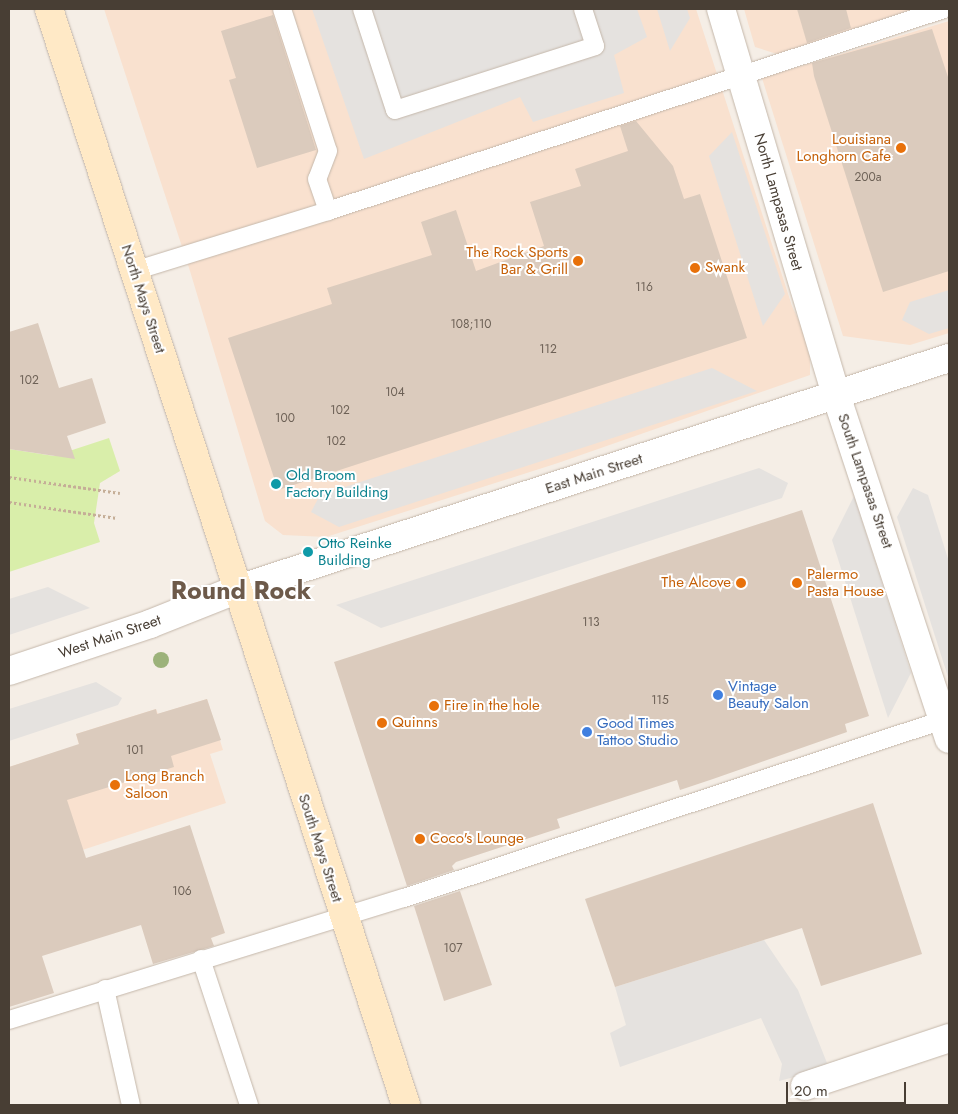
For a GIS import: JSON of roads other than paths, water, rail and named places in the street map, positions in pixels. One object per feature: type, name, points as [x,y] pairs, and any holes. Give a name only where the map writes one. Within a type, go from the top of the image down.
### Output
[{"type":"main road","name":"North Mays Street","points":[[49,9],[238,589]]},
{"type":"main road","name":"South Mays Street","points":[[238,589],[342,915],[406,1105]]},
{"type":"street","name":"North Lampasas Street","points":[[721,9],[743,76],[836,394]]},
{"type":"street","name":"East Main Street","points":[[238,589],[949,358]]},
{"type":"street","name":"South Lampasas Street","points":[[836,394],[947,727]]},
{"type":"street","name":"West Main Street","points":[[9,671],[150,624],[238,589]]},
{"type":"street","points":[[804,1086],[949,1038]]},
{"type":"lane","points":[[282,9],[328,151],[317,178],[328,211]]},
{"type":"lane","points":[[362,9],[395,110],[595,46],[583,9]]},
{"type":"lane","points":[[134,271],[328,211],[944,9]]},
{"type":"lane","points":[[9,1020],[947,727]]},
{"type":"lane","points":[[201,959],[249,1105]]},
{"type":"lane","points":[[105,990],[131,1105]]},
{"type":"place","name":"Louisiana Longhorn Cafe","points":[[901,148]]},
{"type":"place","name":"The Rock Sports Bar & Grill","points":[[578,261]]},
{"type":"place","name":"Swank","points":[[695,268]]},
{"type":"place","name":"Old Broom Factory Building","points":[[276,484]]},
{"type":"place","name":"Otto Reinke Building","points":[[308,552]]},
{"type":"place","name":"The Alcove","points":[[741,583]]},
{"type":"place","name":"Palermo Pasta House","points":[[797,583]]},
{"type":"place","name":"Vintage Beauty Salon","points":[[718,695]]},
{"type":"place","name":"Fire in the hole","points":[[434,706]]},
{"type":"place","name":"Quinns","points":[[382,723]]},
{"type":"place","name":"Good Times Tattoo Studio","points":[[587,732]]},
{"type":"place","name":"Long Branch Saloon","points":[[115,785]]},
{"type":"place","name":"Coco's Lounge","points":[[420,839]]},
{"type":"district","name":"Round Rock","points":[[241,590]]}]
